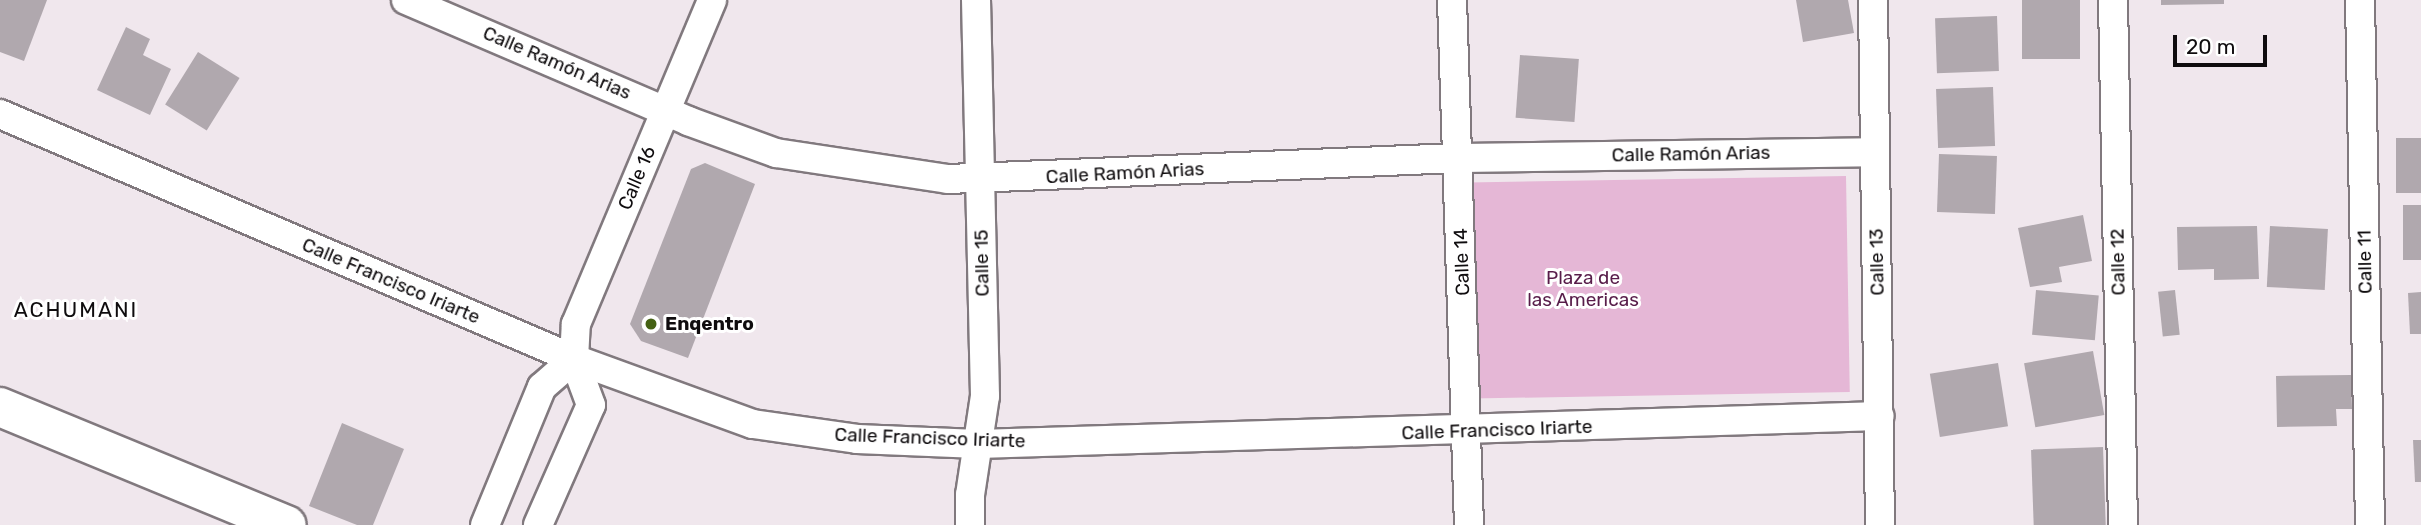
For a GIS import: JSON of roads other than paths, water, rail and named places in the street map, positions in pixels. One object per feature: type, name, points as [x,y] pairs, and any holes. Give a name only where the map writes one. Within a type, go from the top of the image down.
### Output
[{"type":"main road","points":[[3,416],[229,514],[287,525]]},
{"type":"street","name":"Calle Ramón Arias","points":[[406,0],[442,7],[666,111],[776,153],[888,173],[980,179],[1458,158],[1875,152]]},
{"type":"street","name":"Calle 16","points":[[538,525],[590,405],[574,359],[576,324],[712,0]]},
{"type":"street","name":"Calle 15","points":[[970,525],[985,396],[976,0]]},
{"type":"street","name":"Calle 14","points":[[1452,0],[1469,525]]},
{"type":"street","name":"Calle 13","points":[[1873,0],[1880,525]]},
{"type":"street","name":"Calle 12","points":[[2113,0],[2123,525]]},
{"type":"street","name":"Calle 11","points":[[2360,0],[2370,525]]},
{"type":"street","name":"Calle Francisco Iriarte","points":[[0,114],[574,359],[753,424],[857,439],[978,444],[1468,432],[1880,416]]},
{"type":"street","points":[[485,525],[542,387],[574,359]]},
{"type":"place","name":"Enqentro","points":[[651,324]]},
{"type":"district","name":"ACHUMANI","points":[[76,310]]},
{"type":"park label","name":"Plaza de las Americas","points":[[1583,289]]}]
